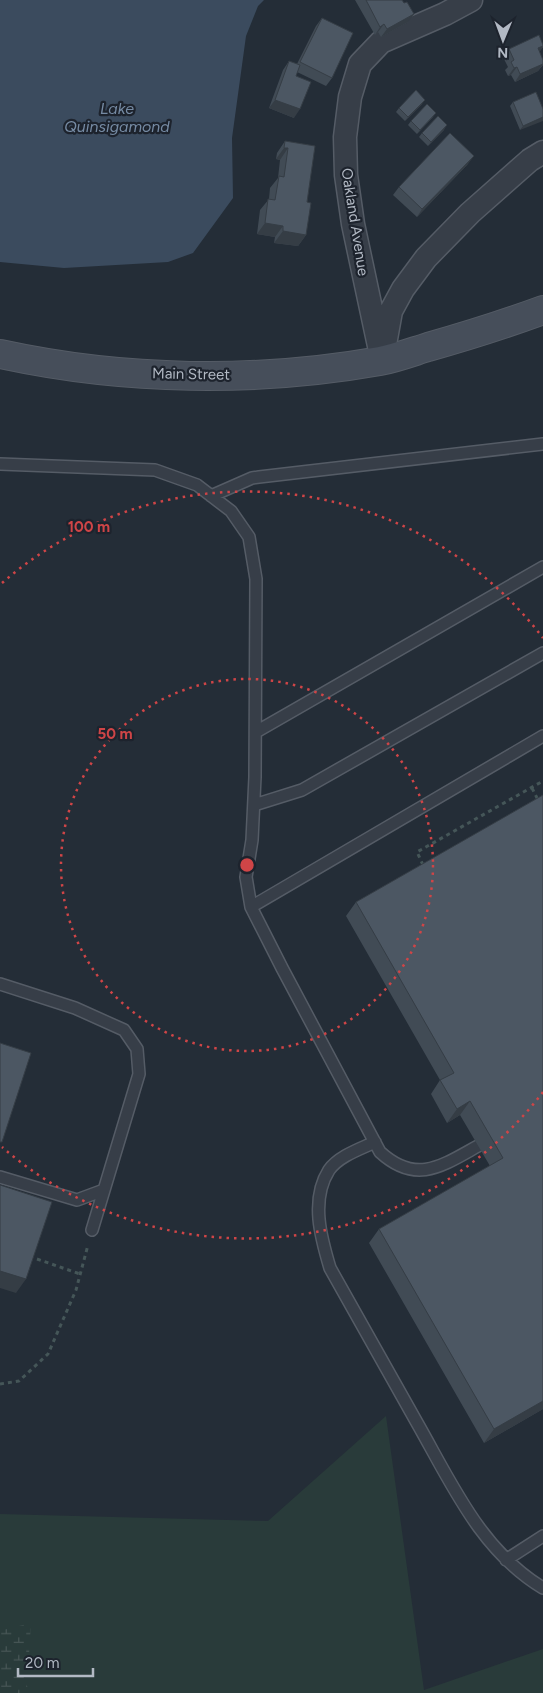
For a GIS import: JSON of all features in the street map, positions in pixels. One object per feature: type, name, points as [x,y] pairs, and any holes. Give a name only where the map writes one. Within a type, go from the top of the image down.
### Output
[{"type":"main road","name":"Main Street","points":[[0,354],[72,367],[176,376],[300,372],[382,360],[477,334],[543,310]]},
{"type":"street","name":"Oakland Avenue","points":[[382,360],[353,224],[346,175],[345,137],[350,97],[360,64],[381,42],[445,14],[471,0]]},
{"type":"street","points":[[382,360],[391,311],[403,289],[426,258],[470,213],[530,160],[543,152]]},
{"type":"lane","points":[[211,496],[252,478],[543,444]]},
{"type":"lane","points":[[0,464],[155,470],[197,485],[231,512],[249,537],[256,580],[254,805],[252,840],[246,878],[252,907],[274,954],[380,1152],[392,1163],[410,1169],[429,1170],[445,1165],[478,1146]]},
{"type":"lane","points":[[256,732],[543,567]]},
{"type":"lane","points":[[254,805],[302,790],[543,654]]},
{"type":"lane","points":[[252,907],[543,736]]},
{"type":"lane","points":[[0,984],[75,1008],[124,1030],[137,1049],[139,1074],[92,1230]]},
{"type":"lane","points":[[375,1142],[347,1155],[329,1170],[321,1190],[318,1214],[322,1241],[330,1268],[474,1522],[506,1560],[524,1576],[543,1588]]},
{"type":"lane","points":[[0,1177],[77,1200],[104,1190]]},
{"type":"lane","points":[[506,1560],[543,1536]]},
{"type":"path","points":[[425,871],[417,852],[543,781]]},
{"type":"path","points":[[532,788],[541,804]]},
{"type":"path","points":[[0,1384],[19,1381],[48,1354],[76,1290],[92,1230]]},
{"type":"path","points":[[37,1259],[80,1274]]},
{"type":"green space","points":[[386,1416],[424,1690],[543,1649],[543,1693],[0,1693],[0,1514],[268,1521]]},
{"type":"green space","points":[[31,1623],[27,1686],[30,1693],[0,1693],[0,1633],[3,1630]]},
{"type":"water","name":"Lake Quinsigamond","points":[[0,0],[264,0],[258,6],[246,36],[232,138],[233,198],[193,253],[168,262],[64,268],[0,262]]},
{"type":"building","points":[[366,0],[402,0],[404,3],[407,2],[414,14],[387,29],[384,24],[380,27]]},
{"type":"building","points":[[322,18],[353,33],[332,78],[300,62]]},
{"type":"building","points":[[539,35],[543,46],[538,48],[543,64],[520,74],[517,67],[514,68],[511,62],[514,60],[509,49]]},
{"type":"building","points":[[289,61],[300,65],[296,76],[311,82],[300,109],[275,100]]},
{"type":"building","points":[[416,90],[425,100],[408,117],[399,108]]},
{"type":"building","points":[[536,92],[543,109],[543,117],[523,126],[513,102]]},
{"type":"building","points":[[427,104],[436,113],[420,130],[411,121]]},
{"type":"building","points":[[438,116],[447,125],[431,142],[422,133]]},
{"type":"building","points":[[450,133],[474,156],[422,209],[399,187]]},
{"type":"building","points":[[285,141],[315,146],[307,202],[311,203],[306,235],[283,231],[283,226],[265,223],[268,199],[275,200],[279,176],[284,177],[288,148],[284,148]]},
{"type":"building","points":[[543,795],[543,1401],[494,1429],[379,1229],[503,1158],[470,1101],[457,1109],[440,1080],[454,1073],[356,902]]},
{"type":"building","points":[[0,1043],[31,1053],[2,1142],[0,1142]]},
{"type":"building","points":[[0,1185],[52,1202],[26,1279],[0,1271]]}]
